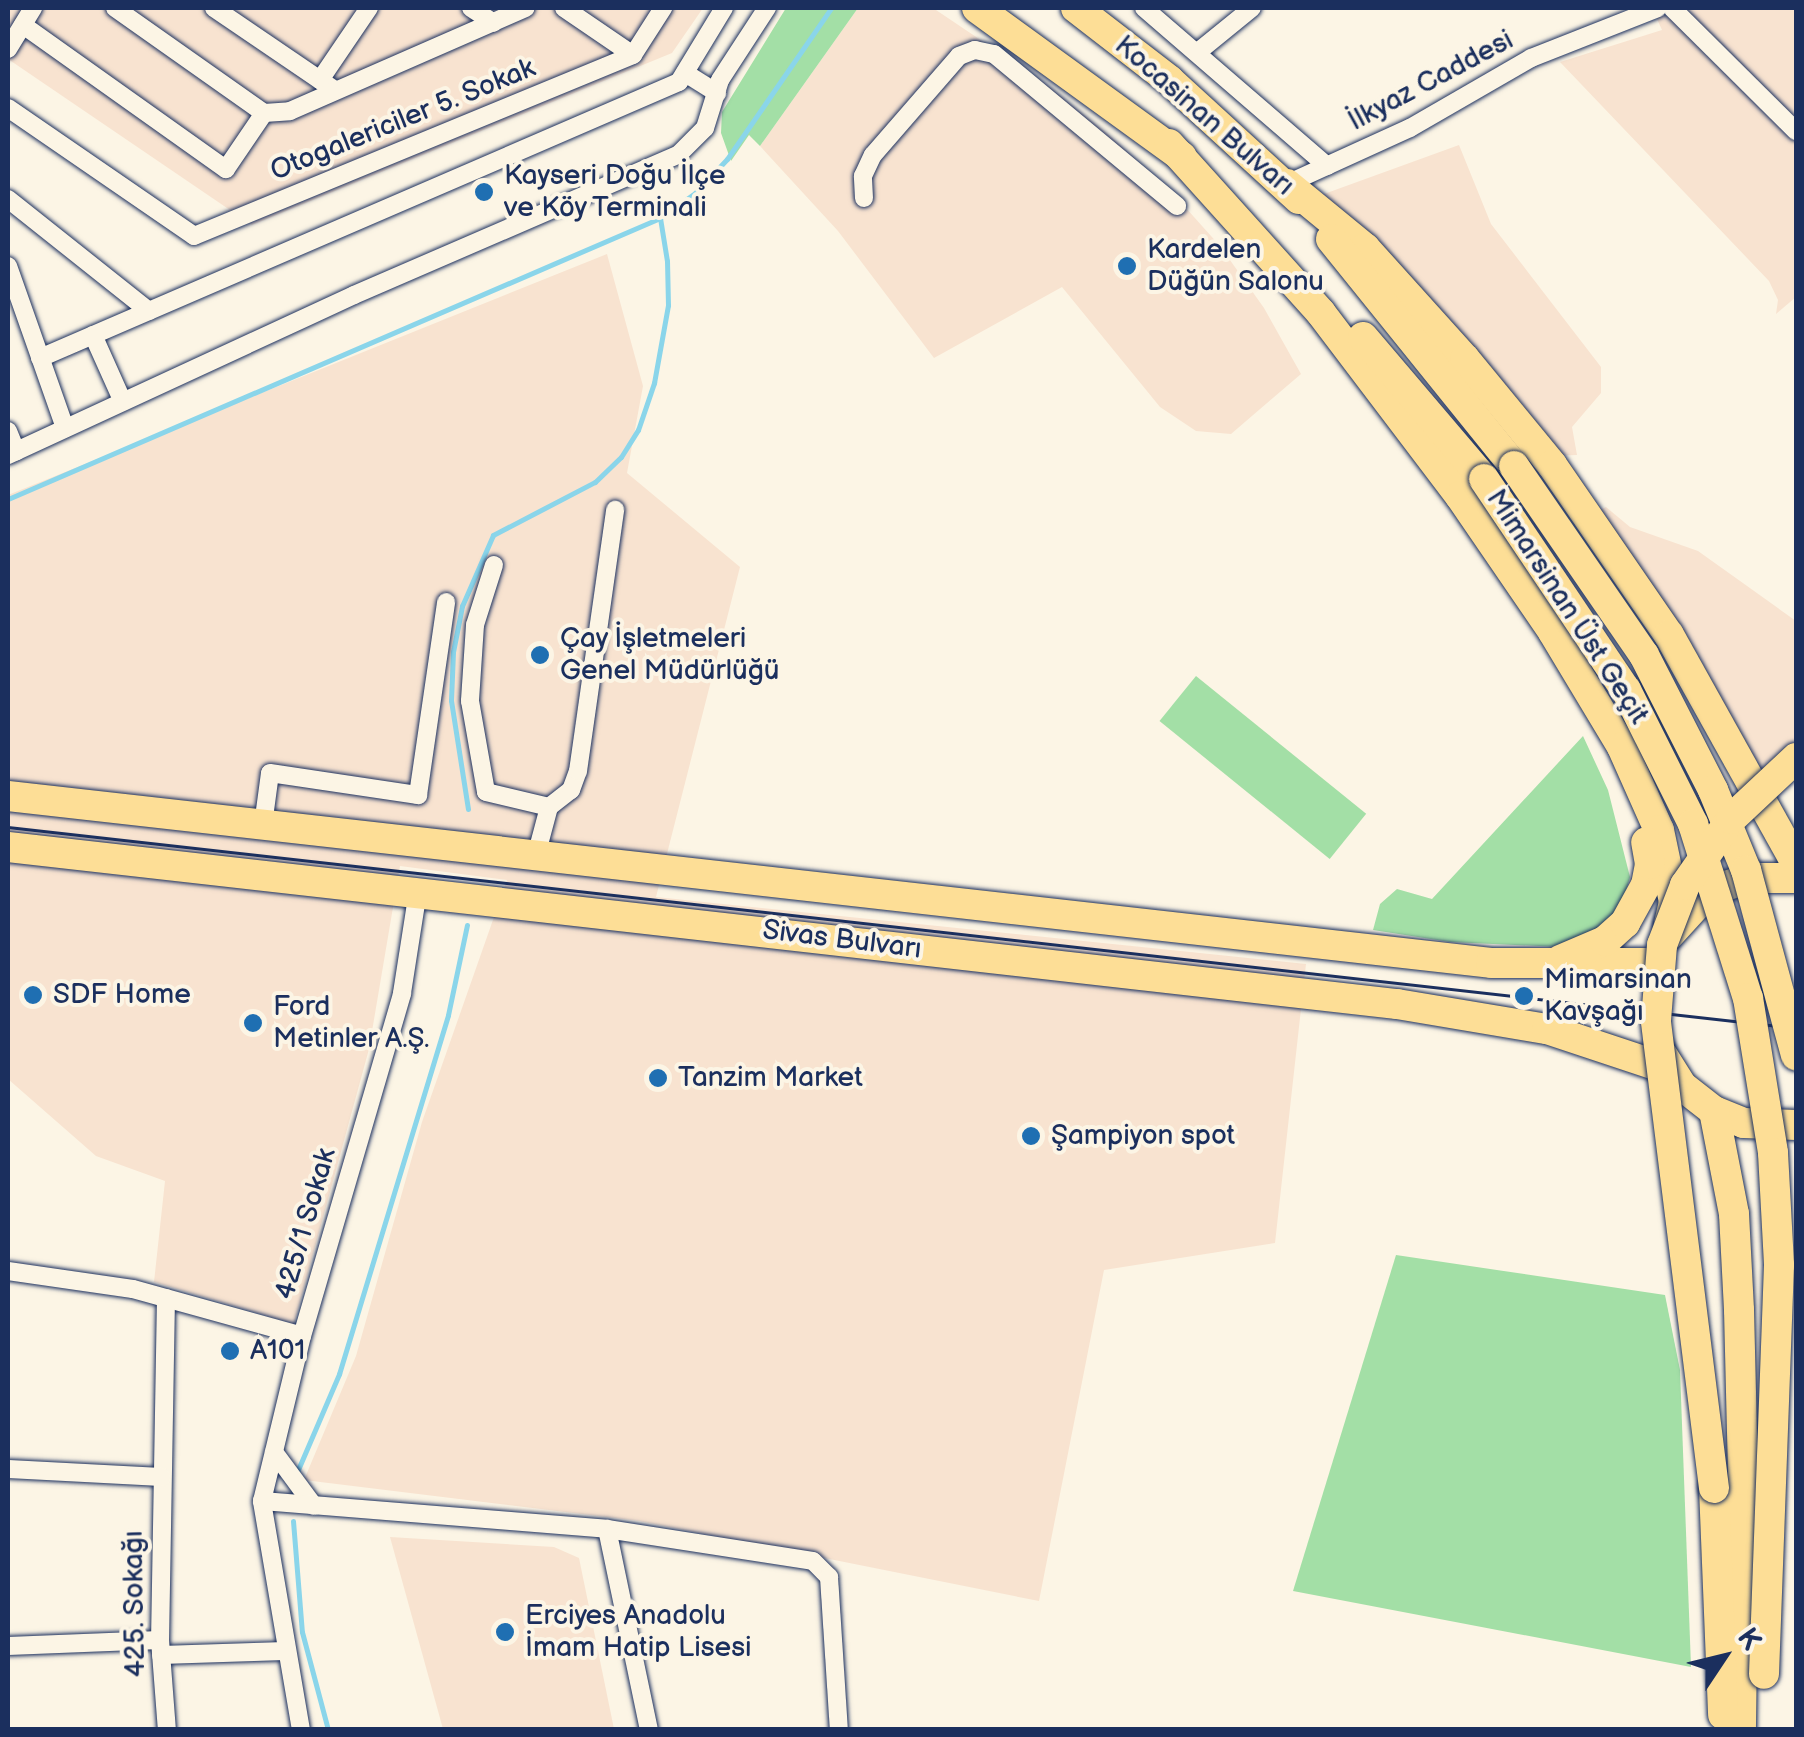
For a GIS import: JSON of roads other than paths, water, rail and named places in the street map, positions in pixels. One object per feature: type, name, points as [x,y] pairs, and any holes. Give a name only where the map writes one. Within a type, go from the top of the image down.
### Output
[{"type":"highway","name":"Kocasinan Bulvarı","points":[[977,8],[1169,144]]},
{"type":"highway","name":"Kocasinan Bulvarı","points":[[1076,8],[1169,80],[1287,184],[1514,466]]},
{"type":"highway","points":[[1169,144],[1321,313],[1460,496],[1553,632],[1622,747],[1659,830],[1674,902],[1650,1016],[1670,1070],[1714,1111],[1744,1123],[1796,1125]]},
{"type":"highway","name":"Mimarsinan Üst Geçit","points":[[1169,144],[1332,301],[1484,480],[1626,690],[1693,824],[1748,998],[1773,1153],[1779,1266],[1760,1730]]},
{"type":"highway","points":[[1287,184],[1365,248],[1466,359],[1552,465],[1670,636],[1796,863]]},
{"type":"highway","name":"Mimarsinan Üst Geçit","points":[[1514,466],[1644,655],[1713,790],[1746,870],[1796,1055]]},
{"type":"highway","points":[[1534,966],[1577,955],[1606,942],[1625,923],[1643,894],[1648,851],[1622,747]]},
{"type":"highway","points":[[1724,1730],[1714,1488],[1697,1321],[1656,1020],[1662,945],[1685,885],[1731,818],[1796,758]]},
{"type":"highway","name":"Sivas Bulvarı","points":[[8,796],[1534,966],[1661,951]]},
{"type":"highway","name":"Sivas Bulvarı","points":[[8,847],[1398,1004],[1547,1030],[1670,1070]]},
{"type":"highway","points":[[1661,951],[1702,899],[1726,886],[1751,878],[1796,878]]},
{"type":"highway","points":[[1714,1111],[1734,1214],[1739,1310],[1744,1509],[1741,1730]]},
{"type":"street","points":[[10,8],[226,169],[264,113]]},
{"type":"street","points":[[115,8],[264,113],[290,111],[326,84],[526,8]]},
{"type":"street","points":[[214,8],[326,84]]},
{"type":"street","points":[[326,84],[369,8]]},
{"type":"street","points":[[471,8],[494,23]]},
{"type":"street","points":[[564,8],[633,55],[663,8]]},
{"type":"street","points":[[40,358],[679,82],[724,8]]},
{"type":"street","points":[[8,431],[12,453],[678,155],[706,128],[717,93],[767,8]]},
{"type":"street","points":[[1144,8],[1199,51],[1327,166]]},
{"type":"street","points":[[1199,51],[1252,8]]},
{"type":"street","name":"İlkyaz Caddesi","points":[[1287,184],[1410,128],[1531,58],[1658,8]]},
{"type":"street","points":[[1672,8],[1796,131]]},
{"type":"street","points":[[8,49],[27,17]]},
{"type":"street","points":[[1011,69],[1021,39]]},
{"type":"street","points":[[864,198],[863,176],[873,155],[959,56],[975,50],[988,52],[1011,69],[1177,206]]},
{"type":"street","name":"Otogalericiler 5. Sokak","points":[[8,108],[194,236],[633,55]]},
{"type":"street","points":[[685,72],[717,93]]},
{"type":"street","points":[[8,200],[149,311]]},
{"type":"street","points":[[8,266],[65,428]]},
{"type":"street","points":[[93,335],[123,402]]},
{"type":"street","points":[[536,856],[550,807],[571,790],[578,772],[615,510]]},
{"type":"street","points":[[494,564],[475,626],[469,676],[486,792],[550,807]]},
{"type":"street","points":[[263,825],[270,773],[418,795],[446,602]]},
{"type":"street","name":"425/1 Sokak","points":[[8,1271],[99,1282],[302,1336],[402,994],[418,891]]},
{"type":"street","name":"425. Sokağı","points":[[166,1298],[160,1647],[167,1730]]},
{"type":"street","points":[[301,1730],[262,1501],[302,1336]]},
{"type":"street","points":[[274,1452],[314,1506]]},
{"type":"street","points":[[8,1469],[162,1477]]},
{"type":"street","points":[[262,1501],[608,1529],[814,1562],[824,1568],[830,1583],[839,1730]]},
{"type":"street","points":[[608,1529],[648,1730]]},
{"type":"street","points":[[8,1646],[286,1651]]},
{"type":"waterway","points":[[8,499],[660,218],[695,193],[727,159],[831,8]]},
{"type":"waterway","points":[[468,809],[451,700],[453,652],[462,606],[493,535],[595,482],[621,457],[638,430],[654,383],[668,305],[667,261],[660,218]]},
{"type":"waterway","points":[[297,1472],[339,1374],[448,1015],[467,925]]},
{"type":"waterway","points":[[293,1521],[302,1632],[328,1730]]},
{"type":"tram line","points":[[8,827],[1796,1028]]},
{"type":"place","name":"Kayseri Doğu İlçe ve Köy Terminali","points":[[484,192]]},
{"type":"place","name":"Kardelen Düğün Salonu","points":[[1127,266]]},
{"type":"place","name":"Çay İşletmeleri Genel Müdürlüğü","points":[[540,655]]},
{"type":"place","name":"SDF Home","points":[[33,995]]},
{"type":"place","name":"Mimarsinan Kavşağı","points":[[1524,996]]},
{"type":"place","name":"Ford Metinler A.Ş.","points":[[253,1023]]},
{"type":"place","name":"Tanzim Market","points":[[658,1078]]},
{"type":"place","name":"Şampiyon spot","points":[[1031,1136]]},
{"type":"place","name":"A101","points":[[230,1351]]},
{"type":"place","name":"Erciyes Anadolu İmam Hatip Lisesi","points":[[505,1632]]}]
